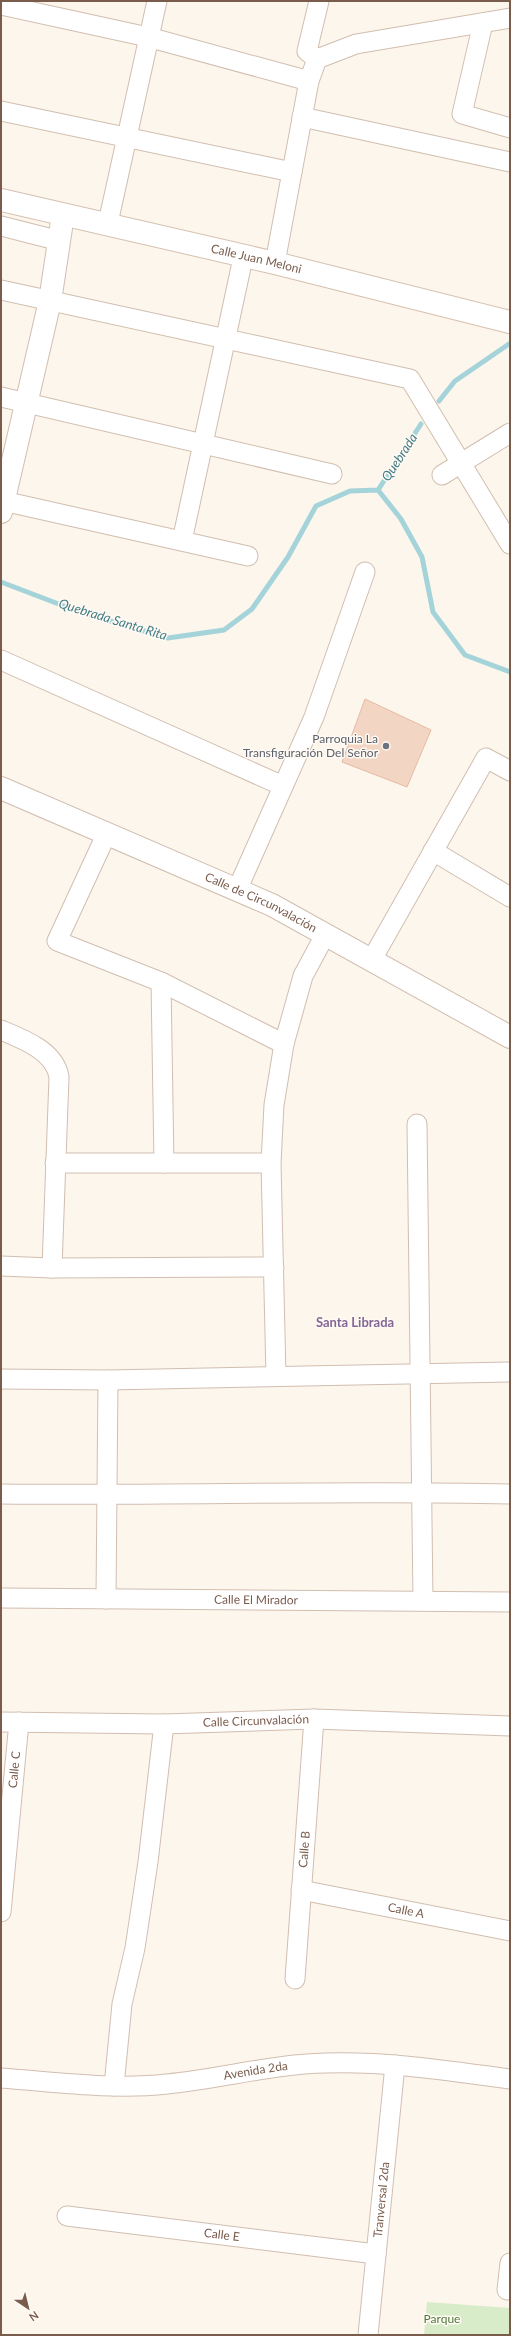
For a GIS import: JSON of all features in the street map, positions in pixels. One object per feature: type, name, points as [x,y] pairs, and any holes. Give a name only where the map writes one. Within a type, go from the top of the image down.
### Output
[{"type":"street","points":[[108,224],[126,136],[157,1]]},
{"type":"street","points":[[317,59],[308,51],[320,1]]},
{"type":"street","points":[[1,5],[148,37],[310,81]]},
{"type":"street","points":[[317,59],[356,44],[510,18]]},
{"type":"street","points":[[482,22],[462,114],[510,128]]},
{"type":"street","points":[[275,263],[302,117],[310,81],[317,59]]},
{"type":"street","points":[[1,111],[292,172]]},
{"type":"street","points":[[302,117],[510,162]]},
{"type":"street","name":"Calle Juan Meloni","points":[[1,200],[108,224],[243,258],[275,263],[510,322]]},
{"type":"street","points":[[63,215],[50,301],[2,506],[182,541],[248,556]]},
{"type":"street","points":[[1,226],[60,240]]},
{"type":"street","points":[[182,541],[243,258]]},
{"type":"street","points":[[1,290],[410,379],[510,544]]},
{"type":"street","points":[[1,397],[332,474]]},
{"type":"street","points":[[442,475],[510,433]]},
{"type":"street","points":[[237,890],[314,718],[365,572]]},
{"type":"street","points":[[1,660],[283,786]]},
{"type":"street","points":[[371,961],[486,758],[510,771]]},
{"type":"street","name":"Calle de Circunvalación","points":[[1,788],[272,904],[510,1038]]},
{"type":"street","points":[[107,833],[57,941],[161,982],[284,1044]]},
{"type":"street","points":[[434,851],[510,897]]},
{"type":"street","points":[[276,1376],[271,1163],[274,1105],[284,1044],[303,976],[325,935]]},
{"type":"street","points":[[161,982],[164,1163]]},
{"type":"street","points":[[1,1030],[31,1043],[57,1066],[59,1077],[52,1268]]},
{"type":"street","points":[[417,1124],[423,1600]]},
{"type":"street","points":[[55,1163],[271,1163]]},
{"type":"street","points":[[1,1266],[52,1268],[274,1267]]},
{"type":"street","points":[[1,1379],[108,1380],[420,1372],[510,1372]]},
{"type":"street","points":[[106,1599],[108,1380]]},
{"type":"street","points":[[1,1494],[107,1496],[421,1492],[510,1494]]},
{"type":"street","name":"Calle El Mirador","points":[[1,1598],[423,1600],[510,1602]]},
{"type":"street","name":"Calle Circunvalación","points":[[10,1722],[164,1724],[314,1719],[510,1726]]},
{"type":"street","name":"Calle B","points":[[295,1979],[314,1719]]},
{"type":"street","name":"Calle C","points":[[1,1912],[10,1722]]},
{"type":"street","points":[[114,2086],[122,2004],[135,1948],[148,1862],[164,1724]]},
{"type":"street","name":"Calle A","points":[[301,1890],[510,1931]]},
{"type":"street","name":"Avenida 2da","points":[[1,2078],[114,2086],[167,2084],[286,2065],[327,2062],[395,2064],[510,2080]]},
{"type":"street","name":"Tranversal 2da","points":[[368,2335],[395,2064]]},
{"type":"street","name":"Calle E","points":[[67,2216],[376,2254]]},
{"type":"street","points":[[507,2290],[510,2263]]},
{"type":"green space","name":"Parque","points":[[427,2302],[510,2308],[510,2335],[424,2335]]},
{"type":"building","name":"Parroquia La Transfiguración Del Señor","points":[[365,699],[431,730],[407,787],[342,762]]},
{"type":"waterway","name":"Quebrada","points":[[439,401],[455,381],[509,344]]},
{"type":"waterway","name":"Quebrada","points":[[378,490],[421,424]]},
{"type":"waterway","name":"Quebrada Santa Rita","points":[[1,582],[77,611],[168,638],[224,630],[252,609],[288,557],[316,506],[350,491],[378,490],[401,519],[422,557],[433,612],[465,655],[510,672]]},
{"type":"place","name":"Parroquia La Transfiguración Del Señor","points":[[386,746]]},
{"type":"district","name":"Santa Librada","points":[[355,1322]]}]
